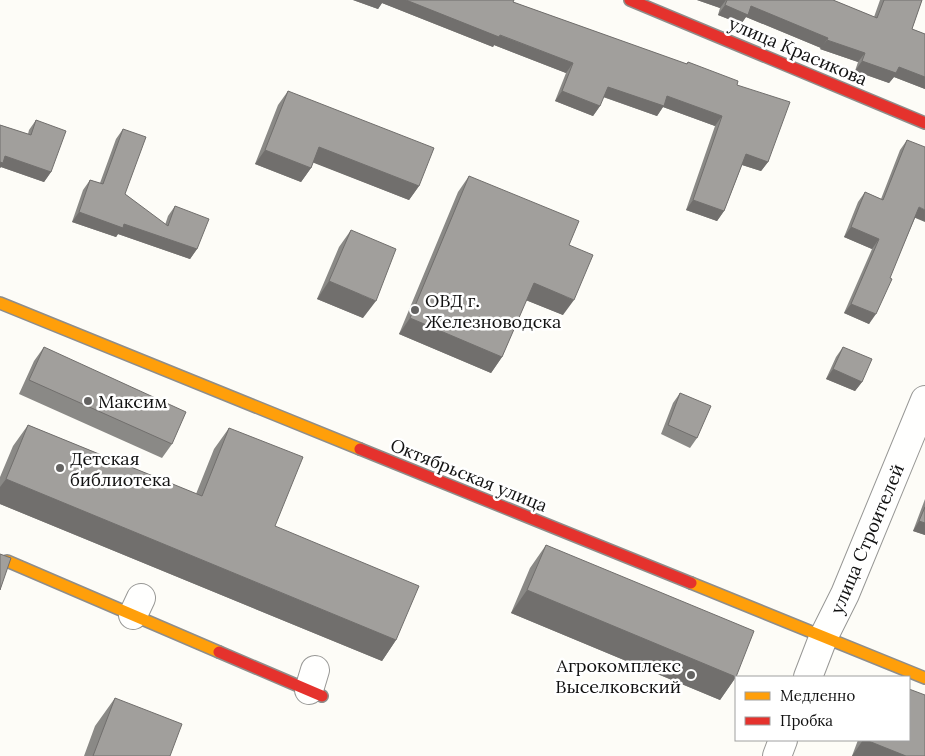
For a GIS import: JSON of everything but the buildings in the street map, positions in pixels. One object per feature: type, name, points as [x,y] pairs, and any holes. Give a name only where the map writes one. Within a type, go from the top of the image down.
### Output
[{"type":"street","name":"улица Красикова","points":[[630,0],[925,123]]},
{"type":"street","name":"Октябрьская улица","points":[[0,303],[925,678]]},
{"type":"street","name":"улица Строителей","points":[[808,676],[823,638],[845,594],[925,400]]},
{"type":"street","points":[[19,560],[137,606],[315,685]]},
{"type":"street","points":[[777,756],[783,741]]},
{"type":"traffic: slow","points":[[0,303],[360,449]]},
{"type":"traffic: slow","points":[[7,561],[219,652]]},
{"type":"traffic: slow","points":[[691,583],[925,678]]},
{"type":"traffic: jam","points":[[630,0],[925,123]]},
{"type":"traffic: jam","points":[[360,449],[691,583]]},
{"type":"traffic: jam","points":[[219,652],[322,696]]},
{"type":"place","name":"ОВД г. Железноводска","points":[[415,310]]},
{"type":"place","name":"Максим","points":[[88,401]]},
{"type":"place","name":"Детская библиотека","points":[[60,468]]},
{"type":"place","name":"Агрокомплекс Выселковский","points":[[691,675]]}]
